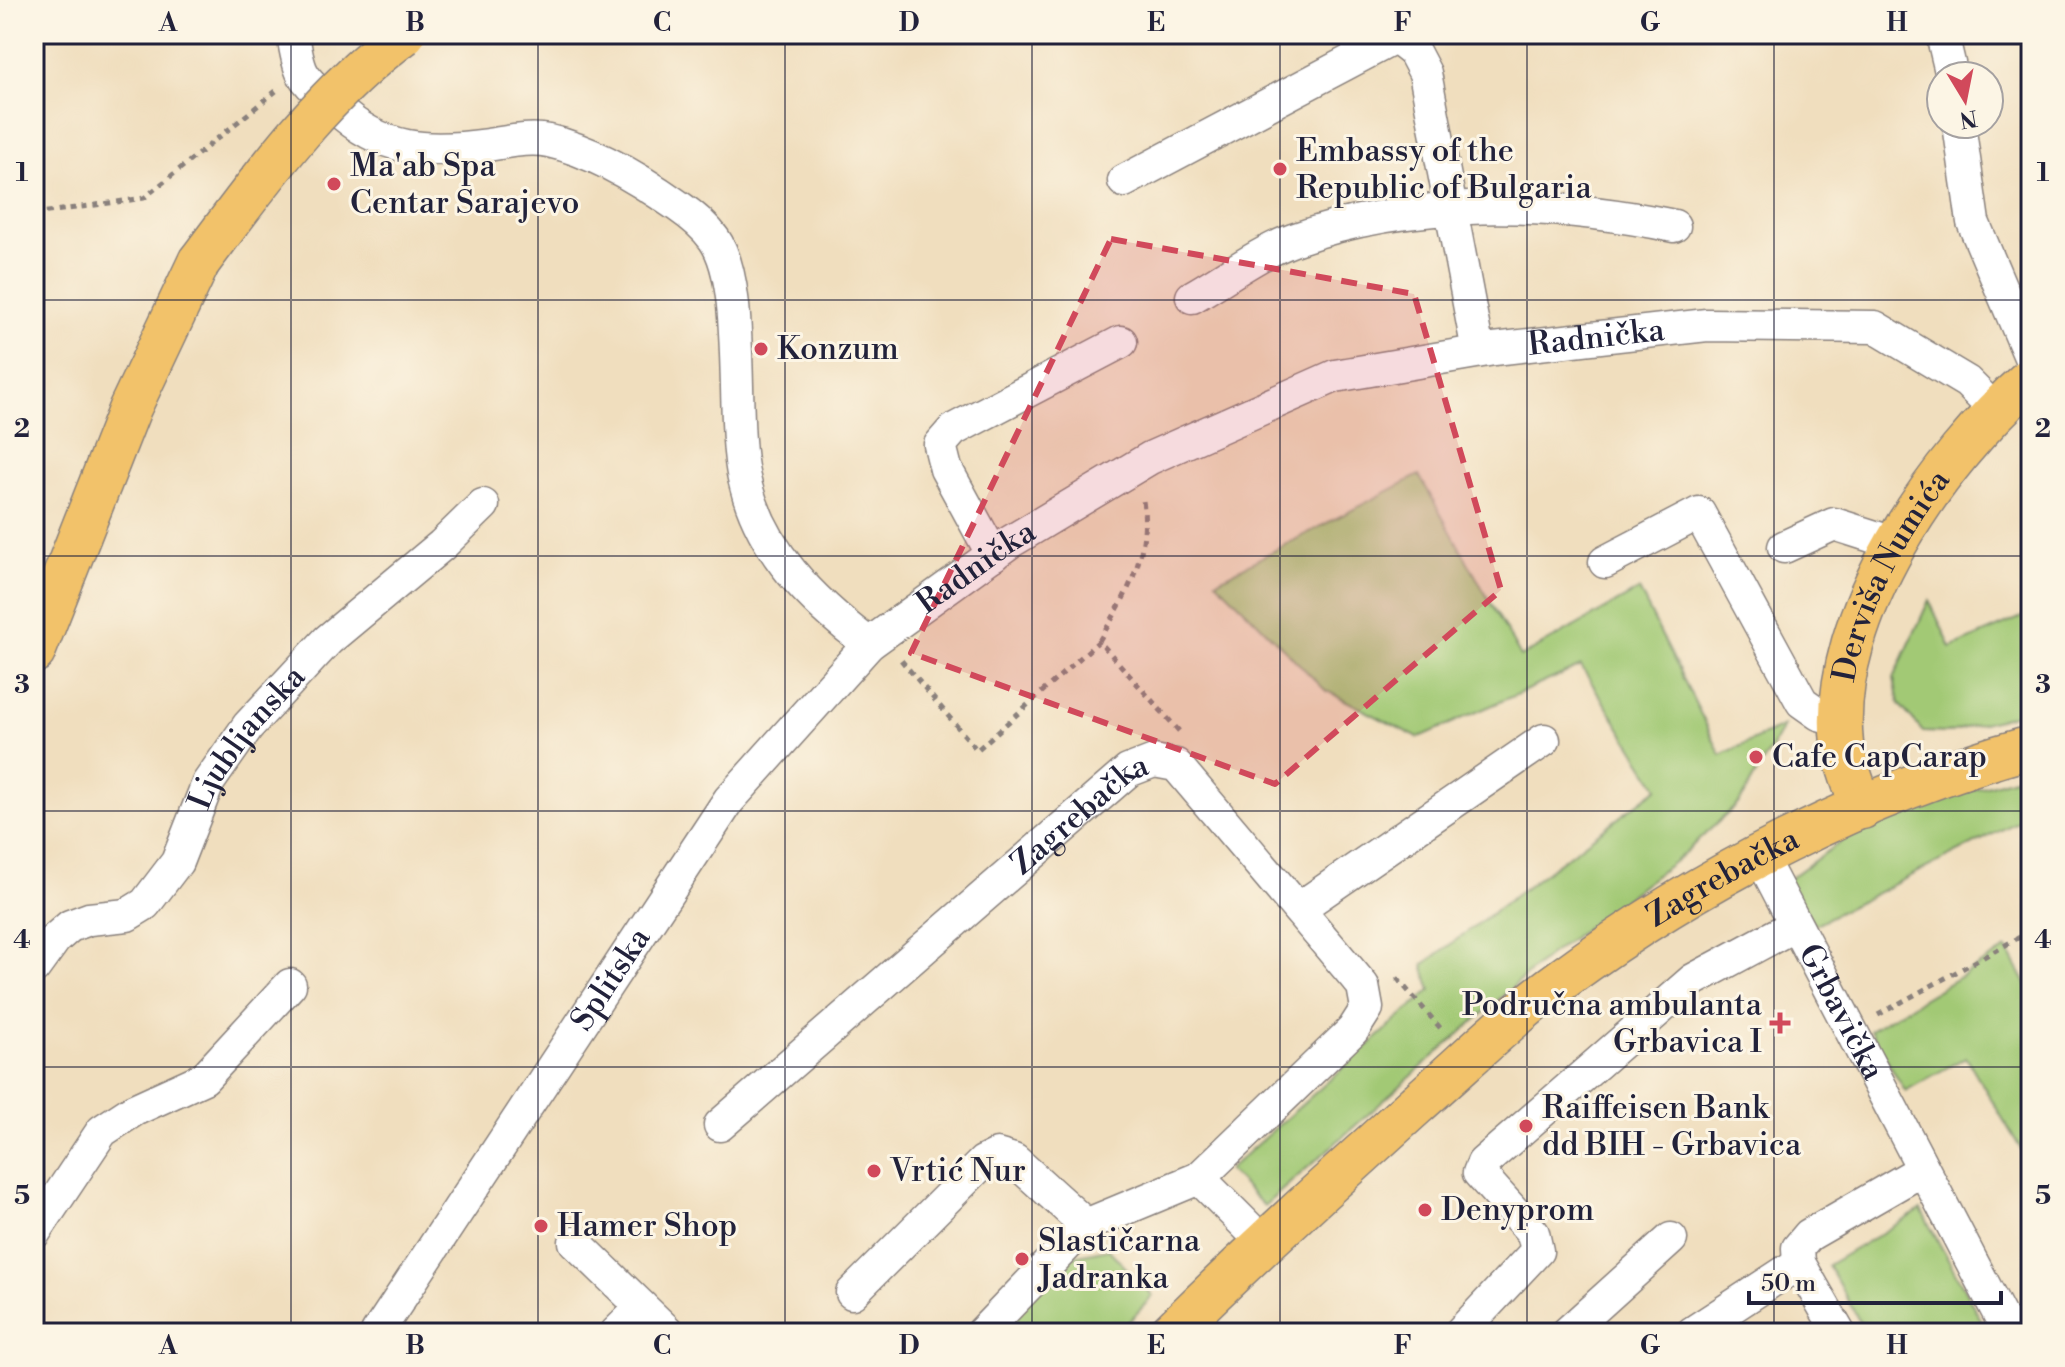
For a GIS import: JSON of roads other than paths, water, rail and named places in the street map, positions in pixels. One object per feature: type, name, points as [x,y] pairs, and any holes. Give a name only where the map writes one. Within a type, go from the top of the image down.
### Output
[{"type":"main road","points":[[34,652],[130,408],[199,262],[278,157],[372,56],[404,34]]},
{"type":"main road","name":"Derviša Numića","points":[[1862,808],[1842,747],[1841,720],[1849,647],[1866,599],[1924,501],[1995,410],[2031,378]]},
{"type":"main road","points":[[1862,808],[1967,765],[2031,747]]},
{"type":"main road","name":"Zagrebačka","points":[[1171,1333],[1263,1242],[1558,982],[1611,944],[1760,856],[1862,808]]},
{"type":"street","points":[[293,34],[299,72],[356,127],[393,144],[463,148],[531,139],[549,141],[609,165],[679,206],[706,229],[716,241],[728,283],[741,459],[754,508],[782,565],[832,616],[869,644]]},
{"type":"street","points":[[1942,34],[1948,60]]},
{"type":"street","points":[[1124,181],[1395,35],[1414,52],[1425,73],[1478,351]]},
{"type":"street","points":[[1961,140],[1973,222],[2031,359]]},
{"type":"street","points":[[1192,297],[1292,241],[1366,221],[1450,208],[1609,213],[1674,226]]},
{"type":"street","name":"Radnička","points":[[869,644],[993,555],[1137,466],[1335,376],[1478,351],[1707,325],[1875,327],[1967,382],[1995,410]]},
{"type":"street","points":[[993,555],[946,469],[940,445],[953,430],[1121,342]]},
{"type":"street","name":"Ljubljanska","points":[[34,968],[55,939],[70,926],[89,919],[127,915],[145,904],[177,862],[208,783],[248,726],[328,640],[442,545],[483,505]]},
{"type":"street","points":[[1605,562],[1699,513],[1802,702],[1819,714],[1841,720]]},
{"type":"street","points":[[1784,547],[1834,524],[1897,544]]},
{"type":"street","name":"Splitska","points":[[377,1333],[729,800],[869,644]]},
{"type":"street","points":[[1298,909],[1544,740]]},
{"type":"street","name":"Zagrebačka","points":[[720,1125],[1128,771],[1154,761],[1176,765],[1363,986],[1367,1008],[1353,1030],[1199,1178],[1086,1225],[982,1333]]},
{"type":"street","name":"Grbavička","points":[[1760,856],[2009,1333]]},
{"type":"street","points":[[1460,1333],[1537,1251],[1533,1233],[1479,1173],[1483,1163],[1693,980],[1795,925]]},
{"type":"street","points":[[34,1233],[102,1131],[134,1110],[204,1078],[290,985]]},
{"type":"street","points":[[852,1293],[983,1162],[997,1155],[1014,1160],[1086,1225]]},
{"type":"street","points":[[1839,1333],[1799,1263],[1798,1248],[1809,1235],[1922,1170]]},
{"type":"street","points":[[1199,1178],[1263,1242]]},
{"type":"street","points":[[1567,1333],[1671,1239]]},
{"type":"street","points":[[575,1242],[669,1333]]},
{"type":"street","points":[[1692,1333],[1799,1263]]},
{"type":"street","points":[[616,1333],[642,1307]]},
{"type":"place","name":"Embassy of the Republic of Bulgaria","points":[[1280,169]]},
{"type":"place","name":"Ma'ab Spa Centar Sarajevo","points":[[334,184]]},
{"type":"place","name":"Konzum","points":[[761,349]]},
{"type":"place","name":"Cafe CapCarap","points":[[1756,757]]},
{"type":"place","name":"Područna ambulanta Grbavica I","points":[[1780,1023]]},
{"type":"place","name":"Raiffeisen Bank dd BIH - Grbavica","points":[[1526,1126]]},
{"type":"place","name":"Vrtić Nur","points":[[874,1171]]},
{"type":"place","name":"Denyprom","points":[[1425,1210]]},
{"type":"place","name":"Hamer Shop","points":[[541,1226]]},
{"type":"place","name":"Slastičarna Jadranka","points":[[1022,1259]]}]
